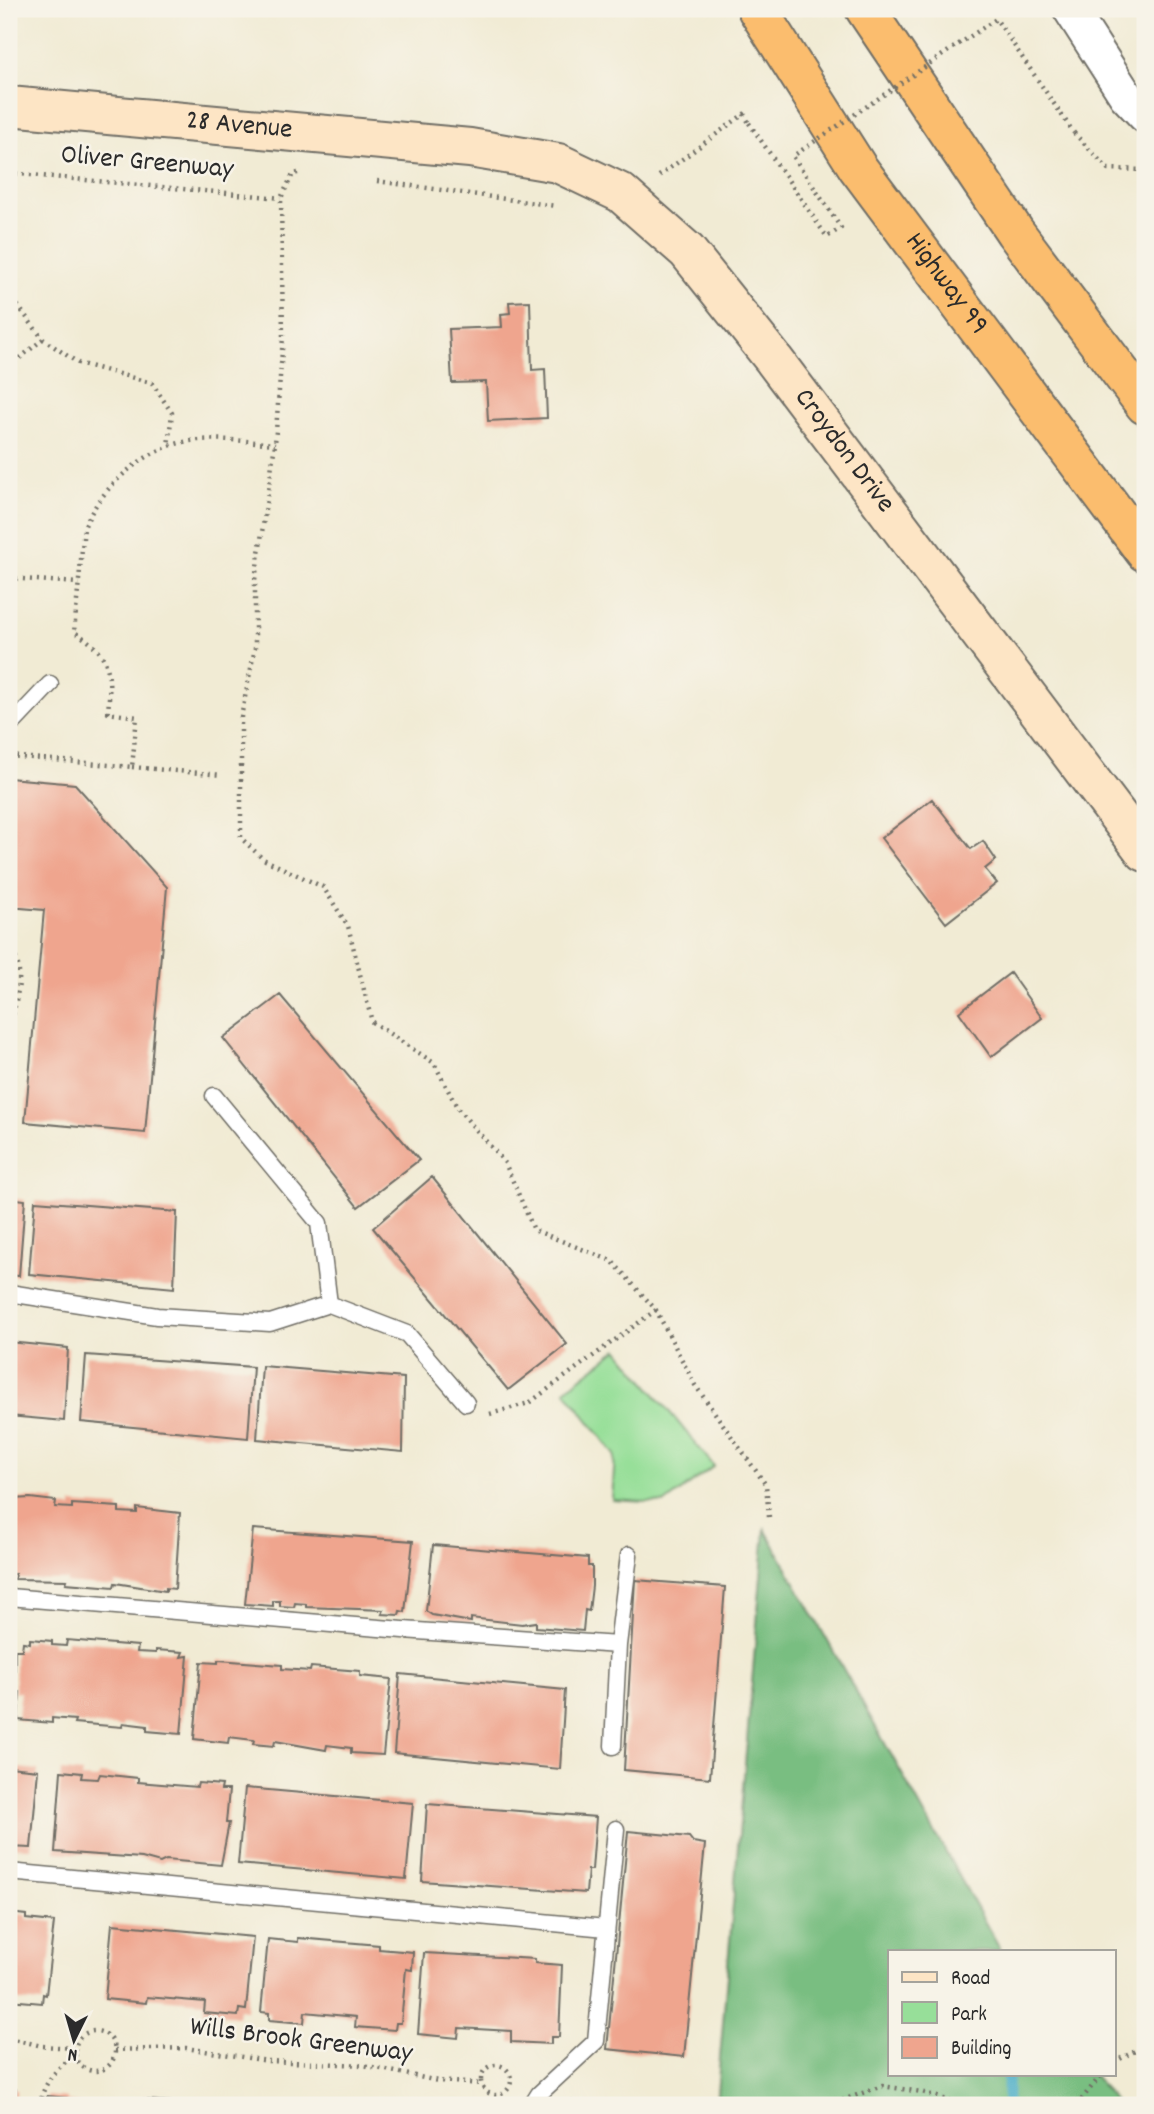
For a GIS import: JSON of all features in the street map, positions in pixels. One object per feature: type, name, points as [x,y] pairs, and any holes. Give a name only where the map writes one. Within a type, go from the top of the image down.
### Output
[{"type":"highway","name":"Highway 99","points":[[757,9],[859,168],[1145,552]]},
{"type":"highway","points":[[865,9],[1015,232],[1145,405]]},
{"type":"street","points":[[1070,9],[1126,96],[1145,116]]},
{"type":"street","name":"28 Avenue","points":[[9,106],[470,148]]},
{"type":"street","name":"Croydon Drive","points":[[470,148],[558,163],[621,193],[687,251],[774,360],[1145,852]]},
{"type":"lane","points":[[9,720],[15,721],[50,684]]},
{"type":"lane","points":[[214,1096],[319,1223],[329,1304]]},
{"type":"lane","points":[[9,1293],[157,1316],[270,1323],[329,1304],[407,1334],[466,1403]]},
{"type":"lane","points":[[613,1746],[618,1645],[629,1555]]},
{"type":"lane","points":[[9,1597],[618,1645]]},
{"type":"lane","points":[[532,2105],[540,2094],[596,2041],[616,1829]]},
{"type":"lane","points":[[9,1872],[606,1928]]},
{"type":"path","points":[[749,123],[827,237],[841,228],[793,156],[996,19],[1074,133],[1108,169],[1145,170]]},
{"type":"path","points":[[304,172],[293,174],[281,198],[283,337],[275,444],[255,580],[255,648],[240,717],[241,838],[263,859],[323,887],[348,926],[372,1022],[434,1063],[458,1109],[505,1163],[534,1230],[612,1261],[656,1310],[695,1385],[766,1485],[769,1517]]},
{"type":"path","name":"Oliver Greenway","points":[[9,173],[281,198]]},
{"type":"path","points":[[369,179],[561,207]]},
{"type":"path","points":[[9,294],[43,339],[78,363],[152,383],[172,413],[168,446]]},
{"type":"path","points":[[9,367],[43,339]]},
{"type":"path","points":[[132,767],[137,717],[108,713],[110,683],[106,660],[95,644],[74,632],[84,528],[90,512],[121,476],[168,446],[222,439],[275,444]]},
{"type":"path","points":[[9,578],[79,583]]},
{"type":"path","points":[[9,756],[222,775]]},
{"type":"path","points":[[9,945],[21,972],[18,993],[12,1006],[12,1032]]},
{"type":"path","points":[[466,1403],[489,1414],[529,1403],[656,1310]]},
{"type":"path","points":[[94,2030],[111,2038],[115,2050],[112,2063],[95,2071],[83,2068],[74,2048],[82,2035],[94,2030]]},
{"type":"path","points":[[9,2038],[42,2046],[74,2048]]},
{"type":"path","points":[[1116,2061],[1145,2046]]},
{"type":"path","name":"Wills Brook Greenway","points":[[115,2050],[186,2048],[268,2062],[363,2066],[438,2081],[482,2084]]},
{"type":"path","points":[[40,2105],[41,2097],[58,2066],[75,2055]]},
{"type":"path","points":[[491,2066],[505,2068],[510,2077],[509,2086],[502,2094],[492,2094],[482,2084],[481,2075],[491,2066]]},
{"type":"path","points":[[1077,2105],[1100,2076]]},
{"type":"path","points":[[829,2105],[882,2086],[922,2092],[963,2105]]},
{"type":"path","points":[[564,2100],[591,2105]]},
{"type":"green space","points":[[618,1349],[714,1466],[665,1503],[612,1500],[615,1455],[565,1390]]},
{"type":"green space","points":[[765,1529],[1000,1950],[888,1950],[888,2076],[1095,2076],[1117,2105],[716,2105]]},
{"type":"building","points":[[530,301],[532,370],[545,369],[547,418],[488,421],[486,382],[452,383],[449,329],[502,327],[501,314],[510,313],[509,302]]},
{"type":"building","points":[[9,778],[75,784],[167,887],[145,1133],[25,1122],[44,910],[9,907]]},
{"type":"building","points":[[932,799],[971,849],[983,841],[996,860],[985,869],[997,883],[946,923],[881,838]]},
{"type":"building","points":[[1010,973],[1042,1018],[991,1057],[959,1012]]},
{"type":"building","points":[[280,995],[419,1160],[358,1207],[223,1038]]},
{"type":"building","points":[[432,1177],[567,1344],[508,1390],[373,1228]]},
{"type":"building","points":[[9,1198],[25,1200],[19,1276],[9,1275]]},
{"type":"building","points":[[35,1201],[177,1212],[174,1288],[29,1274]]},
{"type":"building","points":[[9,1342],[68,1348],[64,1421],[9,1416]]},
{"type":"building","points":[[86,1355],[253,1367],[248,1438],[81,1422]]},
{"type":"building","points":[[262,1366],[404,1378],[403,1452],[257,1439]]},
{"type":"building","points":[[13,1499],[56,1501],[55,1507],[72,1508],[72,1504],[119,1507],[119,1512],[137,1513],[137,1508],[180,1513],[175,1589],[166,1588],[166,1591],[115,1583],[114,1587],[66,1583],[67,1580],[14,1579],[15,1574],[9,1574]]},
{"type":"building","points":[[253,1529],[413,1541],[405,1612],[400,1611],[399,1615],[382,1614],[384,1610],[306,1607],[306,1604],[295,1603],[294,1607],[280,1606],[280,1601],[273,1601],[273,1606],[245,1604]]},
{"type":"building","points":[[433,1545],[588,1558],[588,1566],[592,1566],[592,1586],[589,1611],[585,1610],[583,1631],[536,1627],[536,1622],[522,1624],[471,1618],[471,1622],[432,1615],[426,1611]]},
{"type":"building","points":[[635,1580],[725,1587],[710,1778],[624,1770]]},
{"type":"building","points":[[30,1639],[52,1641],[52,1645],[66,1646],[67,1640],[138,1646],[137,1652],[183,1652],[181,1657],[188,1656],[181,1734],[147,1731],[147,1726],[123,1723],[122,1727],[74,1723],[75,1720],[52,1718],[52,1723],[18,1720],[20,1692],[15,1692],[15,1650],[22,1650],[23,1642],[30,1643]]},
{"type":"building","points":[[218,1660],[282,1665],[282,1669],[310,1671],[311,1667],[360,1671],[360,1676],[391,1679],[383,1755],[351,1753],[351,1748],[327,1745],[326,1750],[275,1741],[274,1746],[253,1744],[254,1740],[229,1737],[228,1743],[194,1739],[201,1662],[218,1663]]},
{"type":"building","points":[[400,1674],[565,1690],[560,1769],[394,1753]]},
{"type":"building","points":[[9,1767],[38,1770],[31,1848],[9,1847]]},
{"type":"building","points":[[61,1771],[82,1773],[81,1778],[98,1779],[100,1774],[138,1778],[138,1782],[197,1787],[198,1783],[222,1785],[221,1790],[229,1790],[226,1823],[229,1823],[221,1865],[166,1860],[160,1863],[142,1858],[55,1852]]},
{"type":"building","points":[[245,1788],[413,1803],[406,1879],[238,1864]]},
{"type":"building","points":[[427,1804],[596,1817],[592,1870],[588,1870],[586,1893],[422,1881]]},
{"type":"building","points":[[628,1831],[689,1837],[693,1842],[705,1844],[684,2057],[607,2049]]},
{"type":"building","points":[[9,1913],[26,1915],[26,1919],[54,1922],[46,1995],[43,1994],[42,2003],[9,2000]]},
{"type":"building","points":[[112,1924],[253,1937],[246,2010],[239,2009],[238,2016],[204,2013],[205,2002],[147,1997],[146,2003],[105,1999]]},
{"type":"building","points":[[298,1938],[379,1945],[379,1949],[413,1952],[412,1970],[406,1969],[401,2023],[396,2023],[395,2030],[355,2027],[356,2017],[305,2012],[304,2023],[269,2020],[269,2013],[261,2012],[268,1939],[298,1942]]},
{"type":"building","points":[[424,1953],[535,1959],[535,1963],[562,1965],[559,2037],[551,2037],[551,2044],[511,2042],[511,2031],[459,2028],[458,2038],[418,2034]]},
{"type":"building","points":[[9,2088],[16,2089],[15,2105],[9,2105]]},
{"type":"building","points":[[47,2096],[67,2098],[67,2102],[87,2105],[46,2105]]},
{"type":"building","points":[[133,2099],[185,2103],[185,2105],[132,2105]]},
{"type":"waterway","points":[[1007,2105],[1008,2076]]}]
